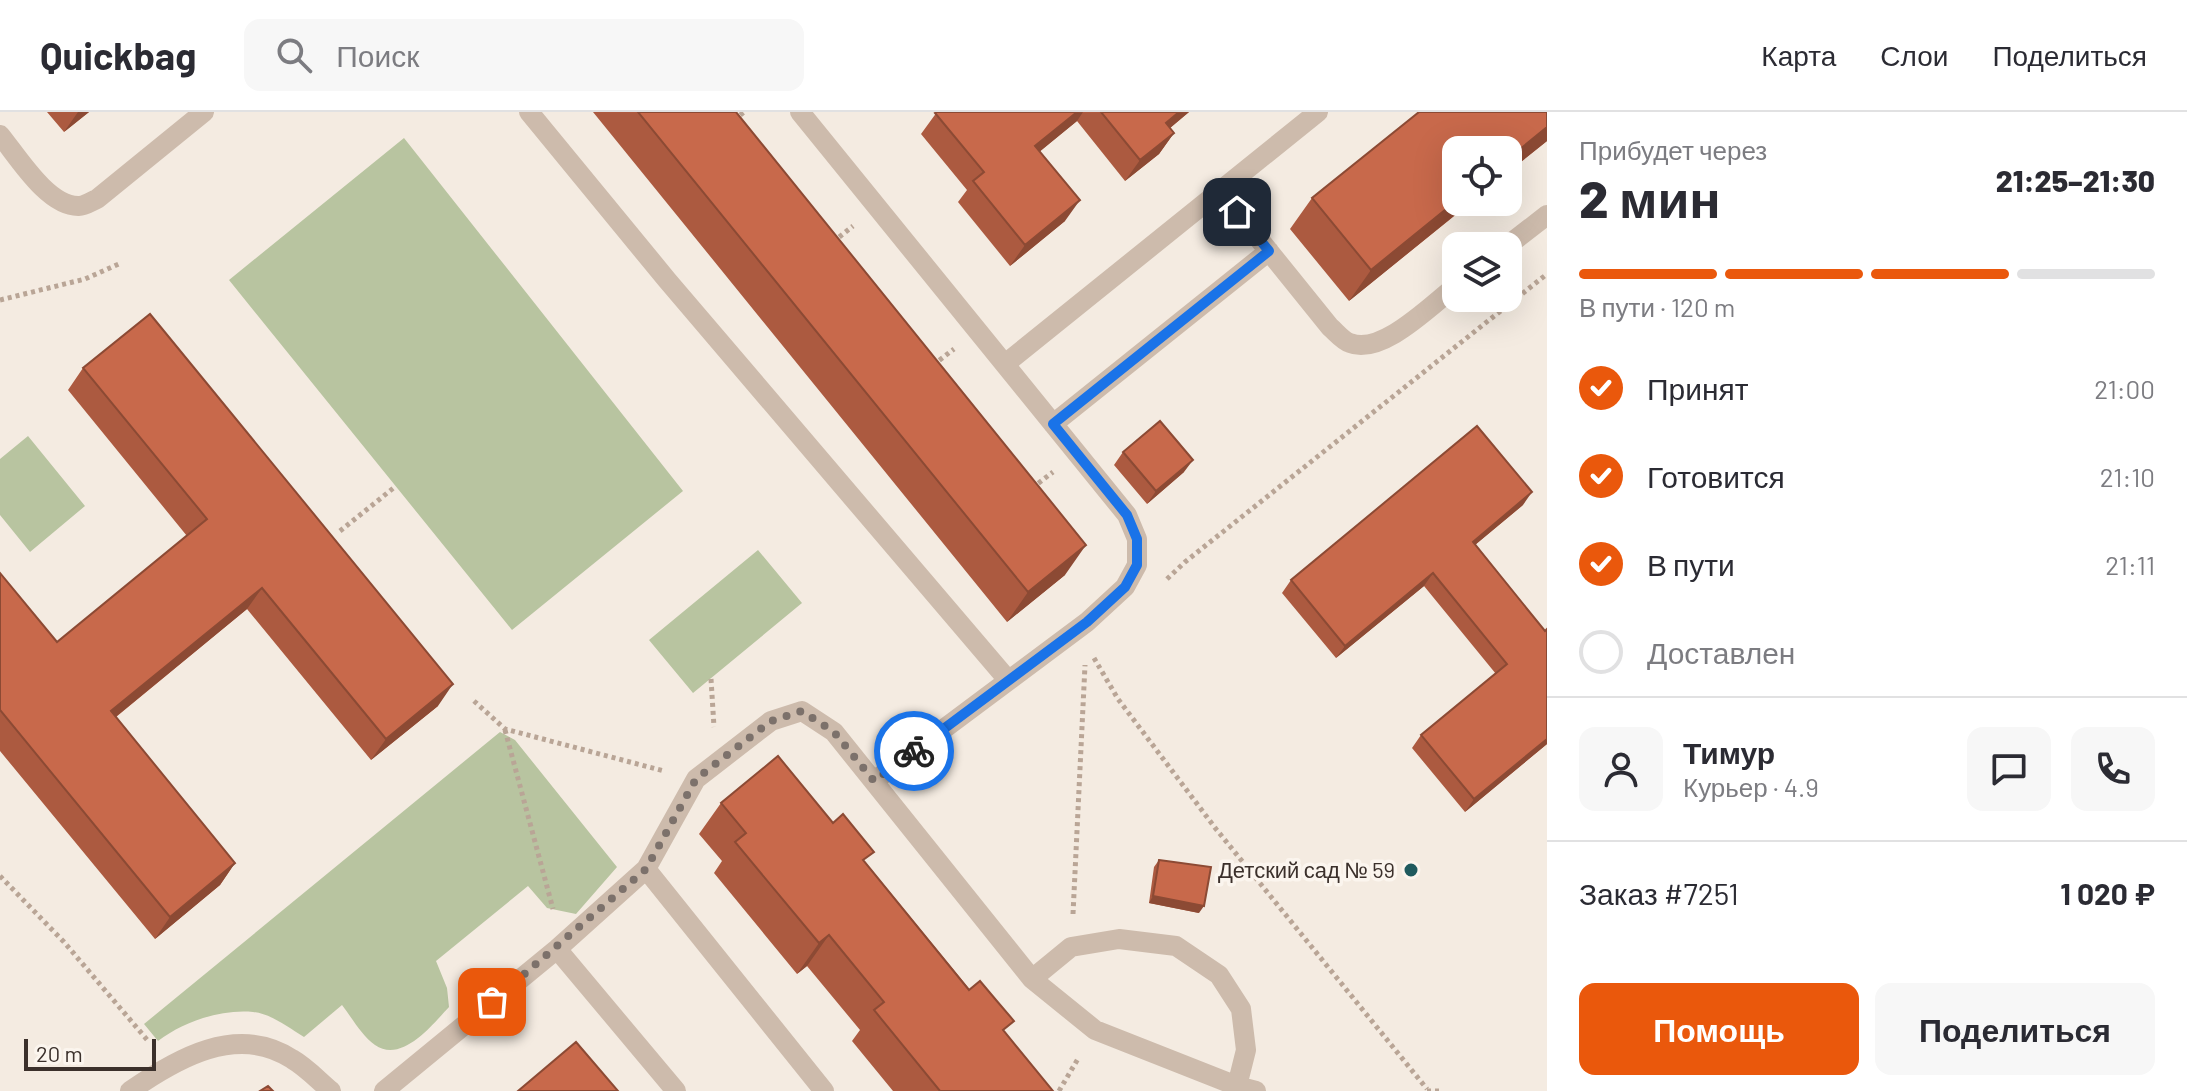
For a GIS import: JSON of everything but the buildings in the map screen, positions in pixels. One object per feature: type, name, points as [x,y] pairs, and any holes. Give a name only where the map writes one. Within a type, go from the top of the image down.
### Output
[{"type":"lane","points":[[0,135],[43,188],[59,201],[80,206],[97,199],[204,112]]},
{"type":"lane","points":[[529,112],[667,280],[1008,680]]},
{"type":"lane","points":[[800,112],[1127,515],[1137,539],[1137,565],[1125,587],[1087,622],[874,781]]},
{"type":"lane","points":[[1005,364],[1221,192],[1294,119],[1318,112]]},
{"type":"lane","points":[[1221,192],[1330,327],[1349,343],[1370,346],[1391,337],[1442,297]]},
{"type":"lane","points":[[1522,234],[1547,215]]},
{"type":"lane","points":[[1053,424],[1269,251]]},
{"type":"lane","points":[[384,1091],[557,949],[646,869],[696,779],[771,721],[802,711],[834,732],[1032,979],[1095,1030],[1246,1089],[1246,1050],[1241,1009],[1219,975],[1176,946],[1119,939],[1071,947],[1032,979]]},
{"type":"lane","points":[[646,869],[824,1091]]},
{"type":"lane","points":[[557,949],[676,1091]]},
{"type":"lane","points":[[130,1091],[169,1064],[209,1047],[255,1045],[290,1057],[331,1091]]},
{"type":"path","points":[[733,121],[744,112]]},
{"type":"path","points":[[822,252],[877,206]]},
{"type":"path","points":[[0,300],[85,279],[121,263]]},
{"type":"path","points":[[1164,583],[1185,562],[1547,274]]},
{"type":"path","points":[[922,375],[977,330]]},
{"type":"path","points":[[1021,497],[1076,453]]},
{"type":"path","points":[[340,531],[396,486]]},
{"type":"path","points":[[1071,947],[1086,655],[1092,653],[1118,699],[1216,829],[1427,1090],[1440,1091]]},
{"type":"path","points":[[474,701],[505,729],[696,779]]},
{"type":"path","points":[[505,729],[554,912],[557,949]]},
{"type":"path","points":[[0,876],[64,942],[169,1064]]},
{"type":"green space","points":[[404,138],[683,491],[512,630],[229,280]]},
{"type":"green space","points":[[28,436],[85,506],[30,552],[0,515],[0,459]]},
{"type":"green space","points":[[758,550],[802,603],[693,693],[649,640]]},
{"type":"green space","points":[[500,732],[515,740],[617,867],[576,914],[547,908],[528,886],[436,961],[447,988],[449,1007],[426,1032],[406,1046],[385,1050],[375,1045],[361,1032],[342,1005],[304,1037],[266,1015],[240,1012],[202,1018],[158,1041],[144,1024]]},
{"type":"way so far","points":[[492,1002],[646,869],[696,779],[771,721],[802,711],[834,732],[874,781],[914,751]]},
{"type":"place","name":"Детский сад № 59","points":[[1411,870]]},
{"type":"route","points":[[914,751],[1087,622],[1125,587],[1137,565],[1137,539],[1127,515],[1053,424],[1269,251],[1237,212]]}]
